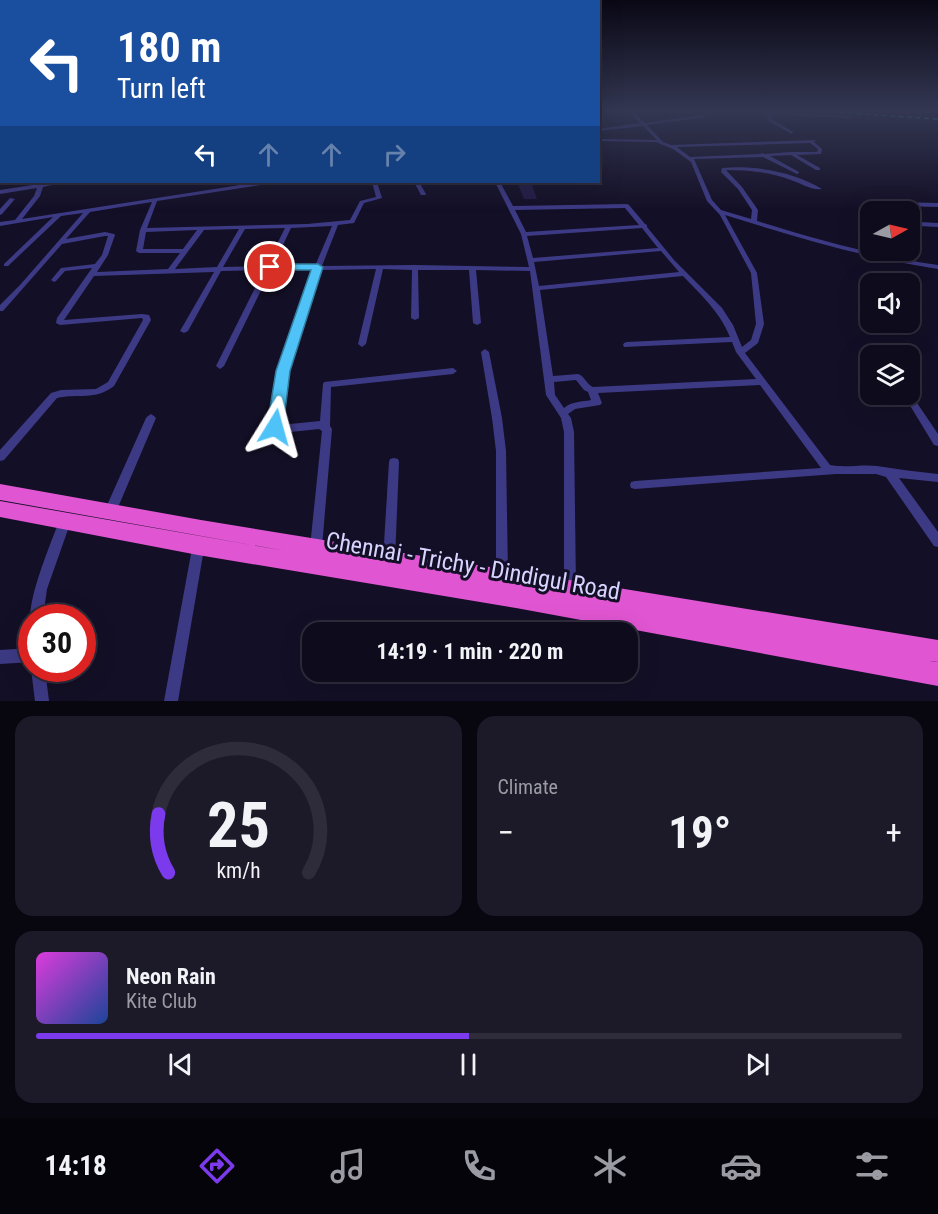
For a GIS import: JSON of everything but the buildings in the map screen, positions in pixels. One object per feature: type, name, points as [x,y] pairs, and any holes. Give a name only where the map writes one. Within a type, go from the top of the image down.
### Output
[{"type":"highway","name":"Chennai - Trichy - Dindigul Road","points":[[0,492],[80,519],[110,512],[200,537],[316,547],[938,651]]},
{"type":"highway","name":"Chennai - Trichy - Dindigul Road","points":[[0,509],[200,537],[516,598],[938,674]]},
{"type":"street","points":[[669,145],[694,163],[710,201],[719,210],[753,270],[760,324],[757,337],[740,352]]},
{"type":"street","points":[[672,146],[723,145]]},
{"type":"street","points":[[753,145],[797,173]]},
{"type":"street","points":[[689,158],[820,152],[815,145]]},
{"type":"street","points":[[790,153],[818,168]]},
{"type":"street","points":[[754,222],[755,210],[740,188],[723,171],[724,169],[768,170],[785,174],[819,189]]},
{"type":"street","points":[[0,192],[42,183]]},
{"type":"street","points":[[0,231],[13,222],[37,196],[42,183]]},
{"type":"street","points":[[219,183],[219,189]]},
{"type":"street","points":[[0,224],[260,183]]},
{"type":"street","points":[[143,230],[289,227],[352,222],[362,202],[380,198],[375,183]]},
{"type":"street","points":[[418,183],[423,194]]},
{"type":"street","points":[[498,183],[524,234],[533,269],[551,395],[562,412],[569,432],[570,588]]},
{"type":"street","points":[[0,213],[12,199]]},
{"type":"street","points":[[155,200],[143,230],[140,252],[184,251]]},
{"type":"street","points":[[920,205],[938,205]]},
{"type":"street","points":[[512,208],[629,206],[663,249],[719,310],[740,352],[824,465],[834,471]]},
{"type":"street","points":[[0,309],[62,242],[88,210]]},
{"type":"street","points":[[719,210],[860,253]]},
{"type":"street","points":[[6,265],[59,215]]},
{"type":"street","points":[[920,224],[938,225]]},
{"type":"street","points":[[325,426],[280,429],[275,427],[283,371],[318,267],[335,225]]},
{"type":"street","points":[[524,234],[645,226]]},
{"type":"street","points":[[184,331],[243,227]]},
{"type":"street","points":[[220,366],[289,227]]},
{"type":"street","points":[[171,269],[202,228]]},
{"type":"street","points":[[0,457],[52,396],[93,393],[111,384],[147,320],[147,317],[142,316],[60,323],[61,318],[105,255],[112,235],[105,234],[62,242]]},
{"type":"street","points":[[530,260],[663,249]]},
{"type":"street","points":[[893,261],[938,267]]},
{"type":"street","points":[[362,344],[380,267]]},
{"type":"street","points":[[54,280],[63,269],[415,267],[533,269]]},
{"type":"street","points":[[415,267],[415,318]]},
{"type":"street","points":[[472,268],[477,323]]},
{"type":"street","points":[[535,288],[685,274]]},
{"type":"street","points":[[627,345],[735,339]]},
{"type":"street","points":[[485,352],[501,452],[502,577]]},
{"type":"street","points":[[316,547],[327,431],[325,426],[327,384],[453,371]]},
{"type":"street","points":[[548,379],[578,377],[587,388],[592,390],[763,382]]},
{"type":"street","points":[[562,412],[572,406],[597,403],[592,390]]},
{"type":"street","points":[[914,405],[938,442]]},
{"type":"street","points":[[110,512],[151,418]]},
{"type":"street","points":[[389,560],[394,462]]},
{"type":"street","points":[[635,484],[876,470],[938,478]]},
{"type":"street","points":[[889,473],[938,542]]},
{"type":"street","points":[[38,604],[41,589],[80,519]]},
{"type":"street","points":[[171,701],[200,537]]},
{"type":"street","points":[[0,657],[18,656]]},
{"type":"street","points":[[40,682],[42,701]]},
{"type":"route","points":[[270,267],[318,267],[283,371],[275,427]]}]
